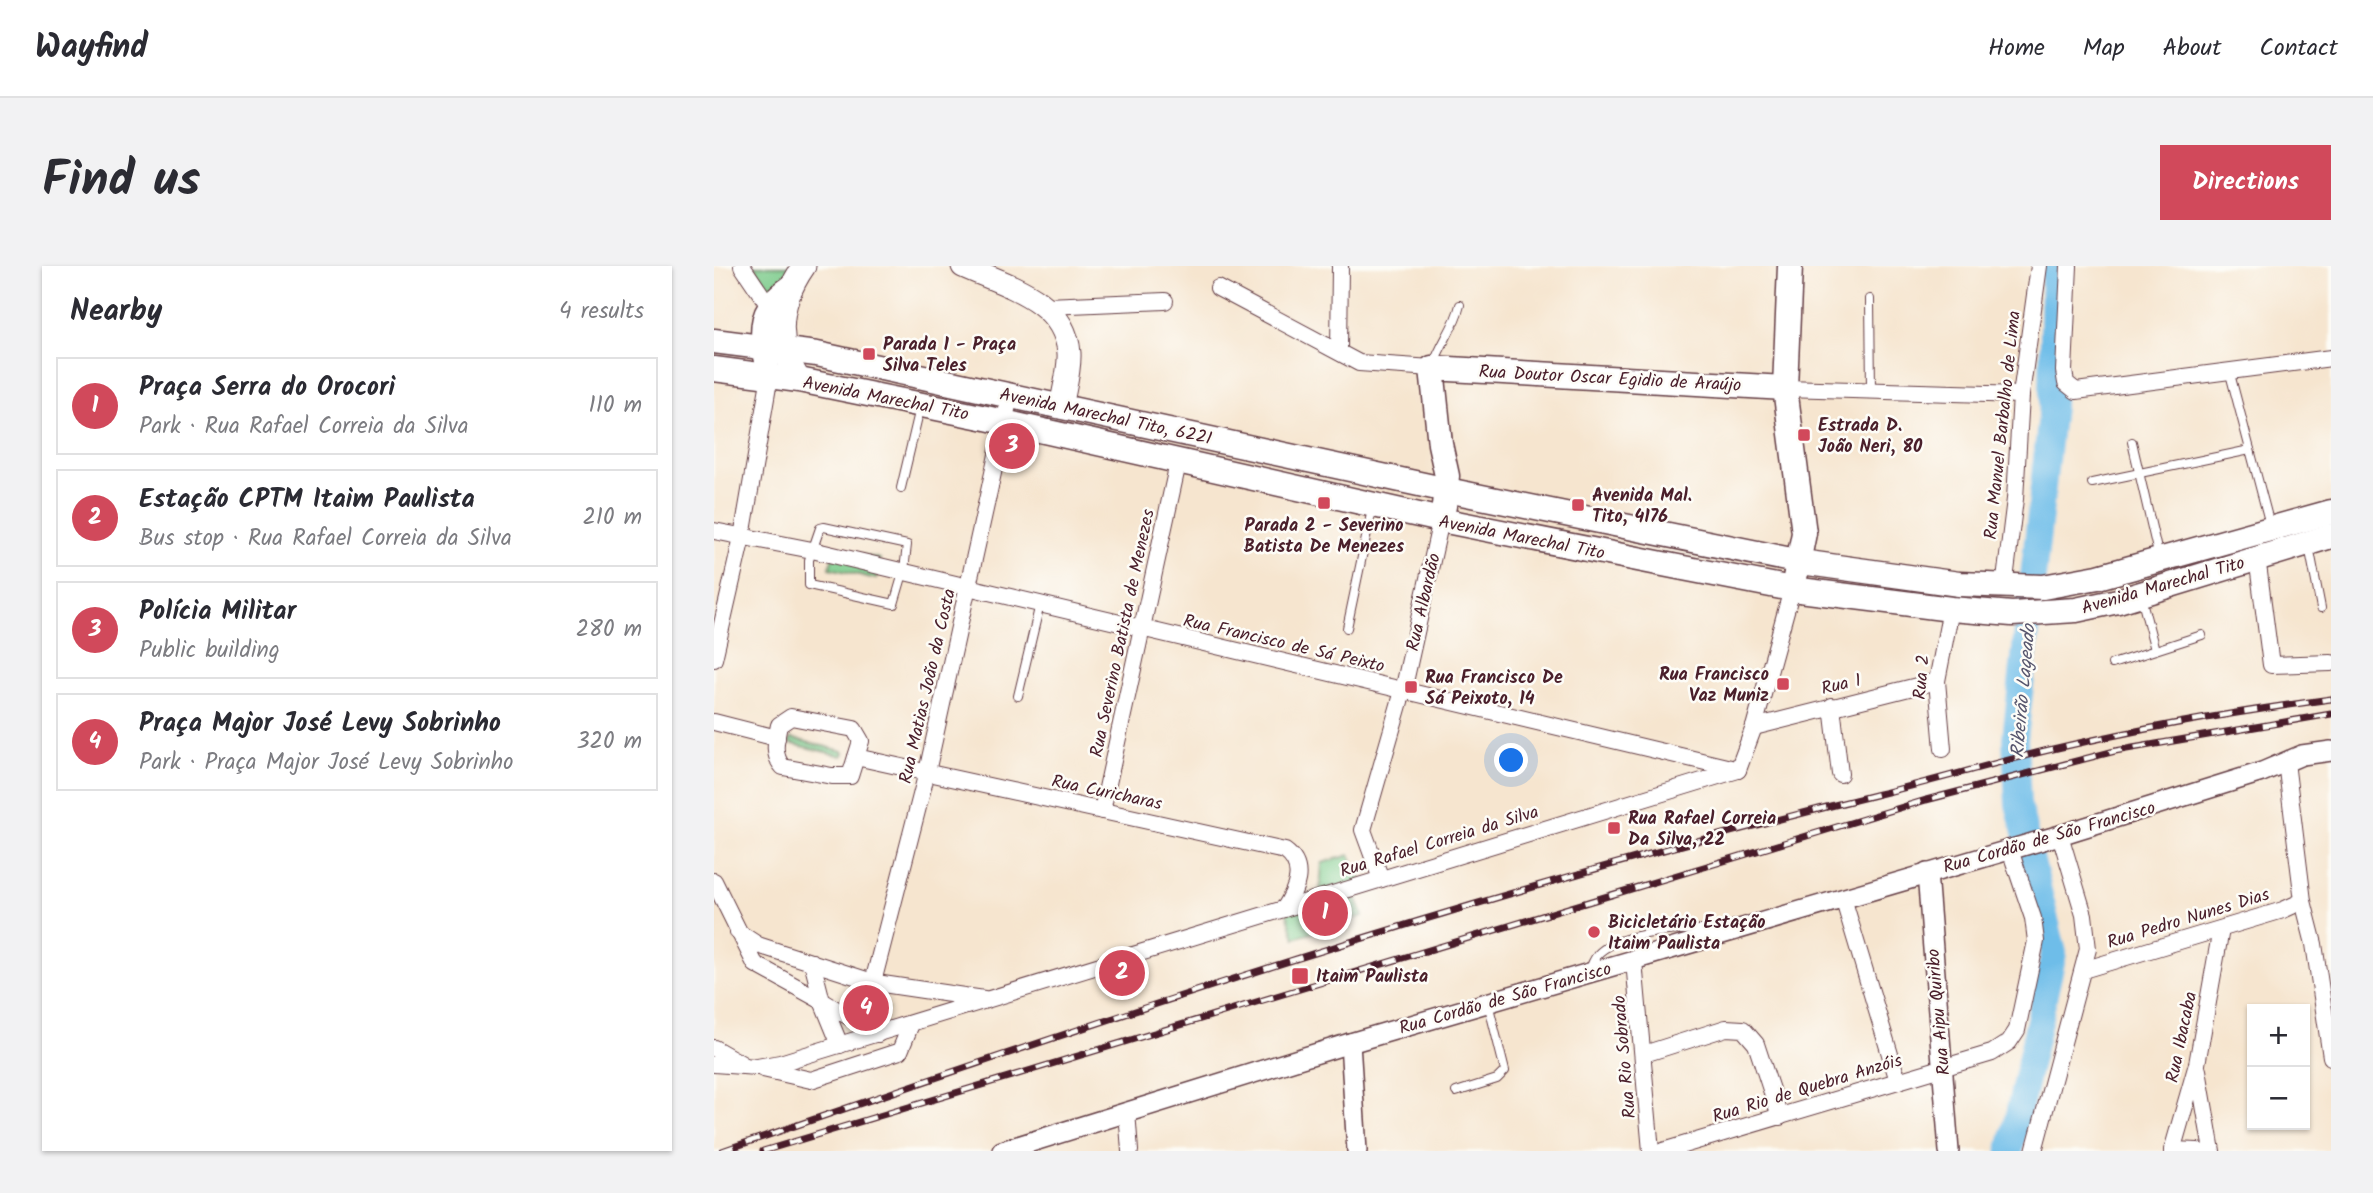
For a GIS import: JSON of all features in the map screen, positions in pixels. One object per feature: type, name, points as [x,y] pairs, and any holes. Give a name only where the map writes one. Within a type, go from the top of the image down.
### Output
[{"type":"main road","points":[[770,375],[783,310],[790,288],[804,266]]},
{"type":"main road","points":[[963,266],[1047,306],[1055,314],[1066,334],[1069,356],[1061,407]]},
{"type":"main road","points":[[1790,266],[1785,388],[1803,508],[1801,562],[1792,589]]},
{"type":"main road","points":[[790,288],[769,306],[764,318],[774,348],[799,380]]},
{"type":"main road","points":[[714,341],[774,348]]},
{"type":"main road","name":"Avenida Marechal Tito, 6221","points":[[774,348],[1447,490]]},
{"type":"main road","name":"Rua Doutor Oscar Egidio de Araújo","points":[[1432,368],[1785,388]]},
{"type":"main road","name":"Rua Albardão","points":[[1432,368],[1440,444],[1447,476],[1441,520]]},
{"type":"main road","name":"Avenida Marechal Tito","points":[[714,369],[799,380],[1004,422],[1373,506],[1792,589],[1951,609],[2012,614],[2076,610],[2140,594],[2320,540]]},
{"type":"main road","points":[[1406,482],[1426,466],[1440,444]]},
{"type":"main road","name":"Avenida Marechal Tito","points":[[1447,490],[1801,562],[2010,588],[2043,587],[2160,561],[2331,512]]},
{"type":"street","points":[[742,266],[769,306]]},
{"type":"street","points":[[1339,351],[1340,266]]},
{"type":"street","name":"Rua Manuel Barbalho de Lima","points":[[2010,588],[2021,395],[2039,266]]},
{"type":"street","points":[[2069,266],[2064,371],[2067,383],[2076,391],[2331,358]]},
{"type":"street","name":"Rua Doutor Oscar Egidio de Araújo","points":[[1218,288],[1359,363],[1371,366],[1432,368]]},
{"type":"street","points":[[1047,306],[1165,301]]},
{"type":"street","points":[[714,659],[742,537],[770,375]]},
{"type":"street","name":"Rua Doutor Oscar Egidio de Araújo","points":[[1785,388],[2021,395]]},
{"type":"street","name":"Rua Matias João da Costa","points":[[873,982],[928,772],[1010,396]]},
{"type":"street","name":"Rua Severino Batista de Menezes","points":[[1102,811],[1144,629],[1178,463]]},
{"type":"street","name":"Rua Albardão","points":[[1381,879],[1363,830],[1403,691],[1441,520]]},
{"type":"street","name":"Rua Francisco de Sá Peixto","points":[[714,531],[812,550],[1738,770]]},
{"type":"street","points":[[2258,558],[2271,665],[2331,663]]},
{"type":"street","points":[[1738,770],[1755,727],[1792,589]]},
{"type":"street","name":"Rua 2","points":[[1942,748],[1937,681],[1951,609]]},
{"type":"street","name":"Rua 1","points":[[1755,727],[1937,681]]},
{"type":"street","points":[[1832,706],[1840,774]]},
{"type":"street","points":[[791,717],[845,725],[859,734],[861,741],[852,772],[842,778],[783,766],[777,757],[777,738],[781,721],[791,717]]},
{"type":"street","points":[[714,722],[777,738]]},
{"type":"street","name":"Rua Cordão de São Francisco","points":[[1002,1151],[1350,1043],[2054,837],[2262,772],[2302,755],[2331,751]]},
{"type":"street","name":"Rua Curicharas","points":[[856,757],[1285,851],[1291,856],[1298,872],[1295,890],[1284,909]]},
{"type":"street","points":[[2286,762],[2303,901],[2314,944],[2331,1057]]},
{"type":"street","name":"Rua Rafael Correia da Silva","points":[[751,1066],[878,1034],[1738,770]]},
{"type":"street","points":[[2035,1151],[2088,949],[2088,934],[2054,837]]},
{"type":"street","name":"Rua Rio de Quebra Anzóis","points":[[1663,1151],[1992,1053],[2009,1042],[2017,1030],[2036,941],[2016,848]]},
{"type":"street","name":"Rua Aipu Quiribo","points":[[1927,873],[1949,1151]]},
{"type":"street","points":[[714,881],[755,964],[878,1034]]},
{"type":"street","points":[[1843,898],[1898,1081]]},
{"type":"street","name":"Rua Pedro Nunes Dias","points":[[2083,970],[2221,929],[2303,901]]},
{"type":"street","name":"Rua Ibacaba","points":[[2172,1150],[2197,1064],[2221,929]]},
{"type":"street","points":[[738,932],[758,945],[873,982],[917,991],[990,999]]},
{"type":"street","points":[[2314,944],[2331,940]]},
{"type":"street","name":"Rua Rio Sobrado","points":[[1634,961],[1651,1151]]},
{"type":"street","points":[[812,962],[821,1000],[840,1045]]},
{"type":"street","name":"Rua Rafael Correia da Silva","points":[[714,1064],[751,1066],[804,1080],[819,1079],[900,1051],[911,1024]]},
{"type":"street","points":[[1644,1054],[1726,1028],[1743,1028],[1756,1044],[1780,1117]]},
{"type":"street","points":[[1350,1043],[1357,1151]]},
{"type":"street","points":[[714,1048],[751,1066]]},
{"type":"street","points":[[2197,1064],[2213,1151]]},
{"type":"street","points":[[1127,1111],[1130,1151]]},
{"type":"street","points":[[2172,1150],[2198,1151]]},
{"type":"lane","points":[[1870,299],[1871,390]]},
{"type":"lane","points":[[1432,368],[1439,346],[1455,321],[1460,305]]},
{"type":"lane","points":[[2230,370],[2271,528]]},
{"type":"lane","points":[[901,488],[920,405]]},
{"type":"lane","points":[[2132,442],[2160,561]]},
{"type":"lane","points":[[2092,483],[2250,450]]},
{"type":"lane","points":[[1347,628],[1373,506]]},
{"type":"lane","points":[[824,527],[907,545],[904,572],[893,604],[814,588],[809,583],[812,550],[820,528],[824,527]]},
{"type":"lane","points":[[2320,540],[2321,608]]},
{"type":"lane","points":[[2140,594],[2155,650]]},
{"type":"lane","points":[[1018,696],[1040,604]]},
{"type":"lane","points":[[2112,664],[2202,635]]},
{"type":"lane","points":[[1588,974],[1600,952],[1622,942],[1687,928],[1727,933]]},
{"type":"lane","points":[[1456,1091],[1497,1079],[1505,1071],[1489,1003]]},
{"type":"green space","points":[[754,266],[797,266],[783,285],[770,287]]},
{"type":"green space","points":[[834,548],[880,559],[876,579],[830,568]]},
{"type":"green space","points":[[791,738],[844,753],[842,756],[789,743]]},
{"type":"green space","points":[[1350,855],[1362,881],[1354,890],[1363,916],[1295,938],[1286,910],[1320,890],[1322,863]]},
{"type":"green space","points":[[846,999],[886,1009],[854,1018]]},
{"type":"waterway","name":"Ribeirão Lageado","points":[[2010,1151],[2054,953],[2018,804],[2015,739],[2052,406],[2054,266]]},
{"type":"railway","points":[[722,1151],[1152,1005],[1441,914],[1586,872],[1732,831],[2066,746],[2198,719],[2331,699]]},
{"type":"railway","points":[[763,1151],[1926,800],[2115,751],[2331,714]]},
{"type":"place","name":"Parada 1 - Praça Silva Teles","points":[[869,354]]},
{"type":"place","name":"Estrada D. João Neri, 80","points":[[1804,435]]},
{"type":"place","name":"Polícia Militar","points":[[1012,446]]},
{"type":"place","name":"Parada 2 - Severino Batista De Menezes","points":[[1324,503]]},
{"type":"place","name":"Avenida Mal. Tito, 4176","points":[[1578,505]]},
{"type":"place","name":"Rua Francisco Vaz Muniz","points":[[1783,684]]},
{"type":"place","name":"Rua Francisco De Sá Peixoto, 14","points":[[1411,687]]},
{"type":"place","name":"Rua Rafael Correia Da Silva, 22","points":[[1614,828]]},
{"type":"place","name":"Praça Serra do Orocori","points":[[1325,913]]},
{"type":"place","name":"Bicicletário Estação Itaim Paulista","points":[[1594,932]]},
{"type":"place","name":"Estação CPTM Itaim Paulista","points":[[1122,973]]},
{"type":"place","name":"Itaim Paulista","points":[[1300,976]]},
{"type":"place","name":"Praça Major José Levy Sobrinho","points":[[866,1008]]}]
